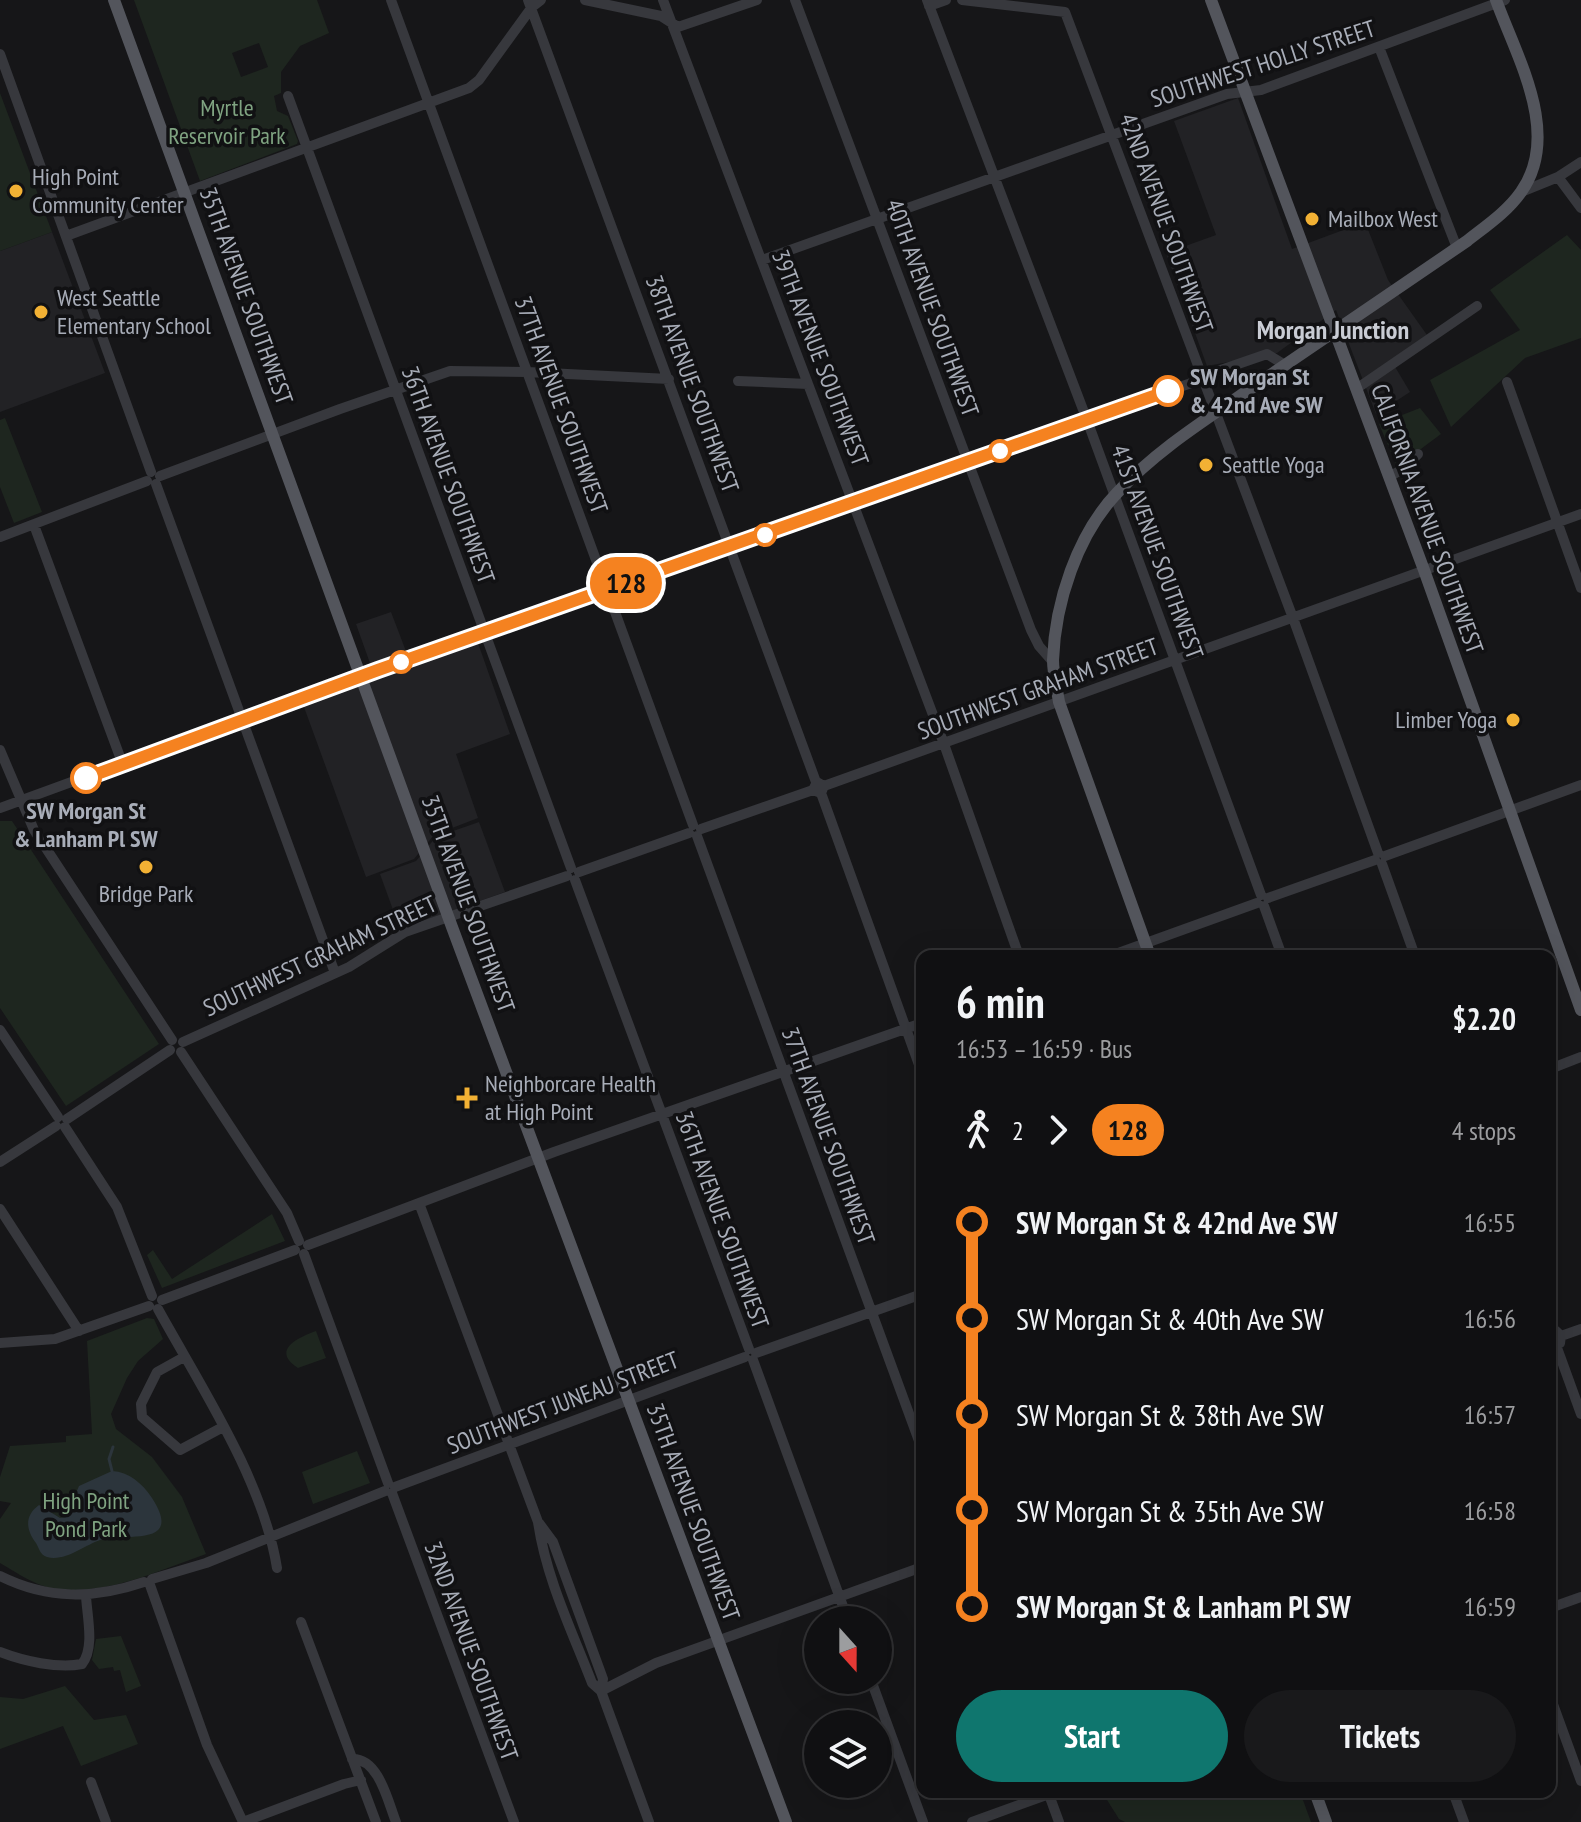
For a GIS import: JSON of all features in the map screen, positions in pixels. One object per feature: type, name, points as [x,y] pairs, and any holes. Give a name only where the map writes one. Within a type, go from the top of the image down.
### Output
[{"type":"main road","name":"35TH AVENUE SOUTHWEST","points":[[114,0],[449,916],[786,1822]]},
{"type":"main road","name":"CALIFORNIA AVENUE SOUTHWEST","points":[[1211,0],[1424,570],[1581,1010]]},
{"type":"main road","points":[[1148,950],[1059,702],[1053,662],[1056,632],[1062,601],[1080,548],[1114,495],[1163,451],[1457,248],[1492,222],[1521,192],[1530,179],[1538,151],[1537,114],[1499,1]]},
{"type":"main road","points":[[1317,1798],[1326,1822]]},
{"type":"street","name":"37TH AVENUE SOUTHWEST","points":[[391,0],[916,1433]]},
{"type":"street","points":[[585,0],[661,16],[672,24],[684,27],[757,0]]},
{"type":"street","name":"39TH AVENUE SOUTHWEST","points":[[663,0],[944,744],[1017,950]]},
{"type":"street","name":"40TH AVENUE SOUTHWEST","points":[[795,0],[1031,630],[1039,646],[1053,662]]},
{"type":"street","points":[[928,3],[946,0]]},
{"type":"street","points":[[962,0],[1025,3]]},
{"type":"street","name":"SOUTHWEST HOLLY STREET","points":[[762,260],[1227,94],[1261,90],[1499,1]]},
{"type":"street","points":[[66,236],[474,85],[534,2]]},
{"type":"street","name":"38TH AVENUE SOUTHWEST","points":[[534,2],[916,1056]]},
{"type":"street","name":"41ST AVENUE SOUTHWEST","points":[[928,3],[1087,420],[1280,950]]},
{"type":"street","name":"42ND AVENUE SOUTHWEST","points":[[1025,3],[1065,12],[1293,618],[1413,950]]},
{"type":"street","points":[[1379,47],[1457,248]]},
{"type":"street","points":[[0,54],[335,973]]},
{"type":"street","name":"36TH AVENUE SOUTHWEST","points":[[288,96],[843,1606]]},
{"type":"street","points":[[1521,192],[1558,177],[1581,162]]},
{"type":"street","points":[[1558,177],[1581,208]]},
{"type":"street","points":[[1356,389],[1477,306]]},
{"type":"street","points":[[0,806],[123,765],[362,676],[1203,379],[1260,354],[1271,355],[1285,365]]},
{"type":"street","points":[[0,537],[273,433],[456,371],[669,379]]},
{"type":"street","points":[[738,381],[808,384]]},
{"type":"street","points":[[1507,382],[1581,588]]},
{"type":"street","points":[[1389,477],[1418,454]]},
{"type":"street","name":"SOUTHWEST GRAHAM STREET","points":[[0,1162],[176,1046],[335,973],[405,932],[944,744],[1581,514]]},
{"type":"street","points":[[34,525],[123,765]]},
{"type":"street","points":[[1031,630],[1042,634],[1056,632]]},
{"type":"street","name":"32ND AVENUE SOUTHWEST","points":[[0,750],[34,830],[287,1213],[514,1822]]},
{"type":"street","points":[[1148,950],[1263,900],[1581,785]]},
{"type":"street","points":[[0,1343],[55,1339],[79,1331],[539,1158],[916,1025]]},
{"type":"street","points":[[0,1030],[117,1207],[155,1303],[244,1469],[277,1568]]},
{"type":"street","points":[[1556,1067],[1581,1057]]},
{"type":"street","points":[[419,1203],[538,1522],[541,1543],[558,1595],[592,1683],[601,1691],[649,1822]]},
{"type":"street","points":[[0,1209],[79,1331]]},
{"type":"street","name":"SOUTHWEST JUNEAU STREET","points":[[0,1576],[48,1594],[86,1596],[149,1582],[206,1563],[390,1489],[628,1400],[916,1296]]},
{"type":"street","points":[[1556,1335],[1581,1329]]},
{"type":"street","points":[[1556,1344],[1581,1414]]},
{"type":"street","points":[[184,1357],[163,1367],[151,1380],[141,1404],[143,1418],[180,1450],[223,1427]]},
{"type":"street","points":[[601,1691],[656,1663],[916,1569]]},
{"type":"street","points":[[149,1582],[207,1745],[243,1822],[361,1780]]},
{"type":"street","points":[[0,1652],[32,1661],[72,1666],[82,1664],[87,1655],[89,1637],[86,1596]]},
{"type":"street","points":[[1556,1606],[1581,1597]]},
{"type":"street","points":[[301,1622],[376,1822]]},
{"type":"street","points":[[876,1694],[923,1822]]},
{"type":"street","points":[[1556,1712],[1581,1781]]},
{"type":"street","points":[[352,1759],[363,1760],[378,1776],[396,1822]]},
{"type":"street","points":[[91,1782],[106,1822]]},
{"type":"street","points":[[972,1822],[1035,1798]]},
{"type":"street","points":[[1050,1798],[1059,1822]]},
{"type":"street","points":[[1455,1798],[1464,1822]]},
{"type":"shaded area","points":[[1238,98],[1292,249],[1365,222],[1388,280],[1427,335],[1391,360],[1410,392],[1376,414],[1336,310],[1277,353],[1207,366],[1166,253],[1216,235],[1174,121]]},
{"type":"shaded area","name":"West Seattle Elementary School","points":[[52,232],[105,373],[0,412],[0,251]]},
{"type":"shaded area","points":[[391,612],[412,667],[478,643],[510,734],[456,754],[478,818],[434,835],[414,859],[366,877],[304,707],[376,680],[356,624]]},
{"type":"shaded area","points":[[479,822],[505,892],[400,929],[380,874],[416,861],[436,837]]},
{"type":"shaded area","points":[[112,1471],[129,1476],[152,1498],[160,1514],[161,1525],[156,1532],[100,1540],[61,1557],[43,1555],[29,1528],[29,1518],[34,1509],[39,1505],[60,1518],[66,1517],[79,1486]]},
{"type":"green space","name":"Myrtle Reservoir Park","points":[[134,0],[317,0],[329,33],[300,46],[281,72],[281,93],[274,96],[277,111],[288,116],[297,144],[200,181]],"holes":[[[259,43],[268,67],[241,77],[232,53]]]},
{"type":"green space","points":[[0,93],[52,232],[0,251]]},
{"type":"green space","points":[[1567,235],[1581,250],[1581,338],[1525,358],[1451,427],[1430,380],[1520,330],[1490,290]]},
{"type":"green space","points":[[1420,408],[1441,434],[1402,463],[1396,464],[1379,424]]},
{"type":"green space","points":[[5,418],[42,512],[14,523],[0,487],[0,420]]},
{"type":"green space","points":[[0,821],[12,821],[159,1044],[66,1106],[0,1008]]},
{"type":"green space","points":[[272,1214],[285,1241],[162,1288],[147,1255],[153,1250],[172,1279]]},
{"type":"green space","name":"High Point Pond Park","points":[[147,1318],[154,1319],[163,1339],[138,1361],[111,1414],[116,1429],[152,1457],[182,1497],[206,1554],[151,1574],[95,1588],[56,1589],[27,1579],[0,1563],[0,1519],[11,1503],[0,1501],[0,1477],[10,1446],[66,1442],[66,1436],[92,1434],[87,1341]]},
{"type":"green space","points":[[316,1331],[326,1358],[298,1368],[290,1361],[287,1350],[295,1341]]},
{"type":"green space","points":[[357,1451],[370,1483],[313,1504],[302,1472]]},
{"type":"green space","points":[[121,1636],[141,1686],[126,1692],[120,1670],[114,1671],[113,1667],[99,1669],[92,1660],[96,1639]]},
{"type":"green space","points":[[65,1686],[94,1720],[126,1715],[138,1744],[81,1766],[63,1726],[0,1749],[0,1697],[23,1699]]},
{"type":"green space","points":[[1106,1798],[1302,1798],[1311,1822],[1125,1822],[1119,1819]]},
{"type":"waterway","points":[[112,1471],[109,1459],[113,1447]]},
{"type":"bus line","name":"128","points":[[86,778],[378,670],[1168,391]]},
{"type":"place","name":"High Point Community Center","points":[[16,191]]},
{"type":"place","name":"Mailbox West","points":[[1312,219]]},
{"type":"place","name":"West Seattle Elementary School","points":[[41,312]]},
{"type":"place","name":"SW Morgan St & 42nd Ave SW","points":[[1168,391]]},
{"type":"place","name":"Seattle Yoga","points":[[1206,465]]},
{"type":"place","name":"Limber Yoga","points":[[1513,720]]},
{"type":"place","name":"SW Morgan St & Lanham Pl SW","points":[[86,778]]},
{"type":"place","name":"Bridge Park","points":[[146,867]]},
{"type":"place","name":"Neighborcare Health at High Point","points":[[467,1098]]},
{"type":"district","name":"Morgan Junction","points":[[1333,330]]}]
